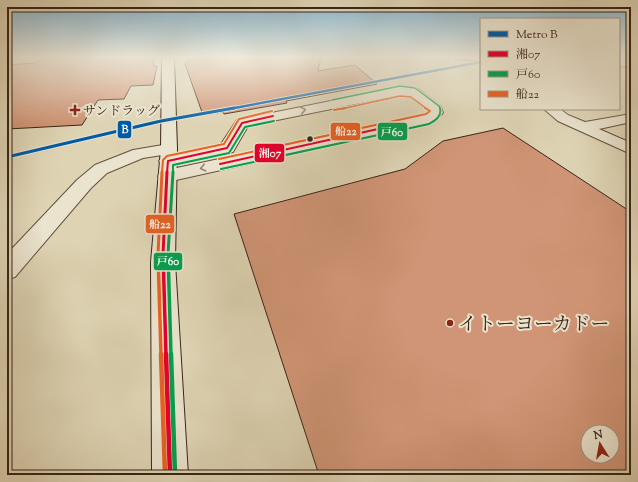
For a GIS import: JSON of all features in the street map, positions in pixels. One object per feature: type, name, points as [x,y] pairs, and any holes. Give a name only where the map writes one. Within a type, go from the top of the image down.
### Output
[{"type":"street","points":[[168,79],[168,162],[163,262],[170,475]]},
{"type":"street","points":[[7,270],[84,184],[101,169],[139,154],[168,162],[428,118],[436,113],[436,110],[413,92],[400,91],[242,123],[228,148],[168,162]]},
{"type":"street","points":[[552,110],[563,118],[631,149]]},
{"type":"street","points":[[583,127],[631,118]]},
{"type":"building","name":"サンドラッグ","points":[[7,79],[154,79],[153,85],[131,86],[124,99],[98,100],[82,125],[7,129]]},
{"type":"building","points":[[190,79],[372,79],[377,84],[286,101],[287,103],[224,114],[223,112],[203,115]]},
{"type":"building","name":"イトーヨーカドー","points":[[503,128],[631,212],[631,475],[319,475],[234,214],[405,169],[443,141]]},
{"type":"metro line","name":"B","points":[[7,157],[161,121],[386,79]]},
{"type":"transit line","name":"戸60","points":[[221,169],[429,124],[437,119],[441,112],[439,106],[415,88],[400,86],[332,100]]},
{"type":"transit line","name":"船22","points":[[219,159],[426,114],[430,111],[411,97],[400,96],[334,110]]},
{"type":"transit line","name":"船22","points":[[165,475],[158,262],[163,160],[167,156],[224,144],[239,119],[272,111]]},
{"type":"transit line","name":"湘07","points":[[170,475],[163,262],[168,161],[227,148],[242,123],[273,116]]},
{"type":"transit line","name":"戸60","points":[[175,475],[168,262],[173,165],[229,153],[245,127],[274,121]]},
{"type":"transit line","name":"湘07","points":[[220,164],[378,129]]},
{"type":"place","name":"サンドラッグ","points":[[75,110]]},
{"type":"place","name":"イトーヨーカドー","points":[[450,323]]}]
